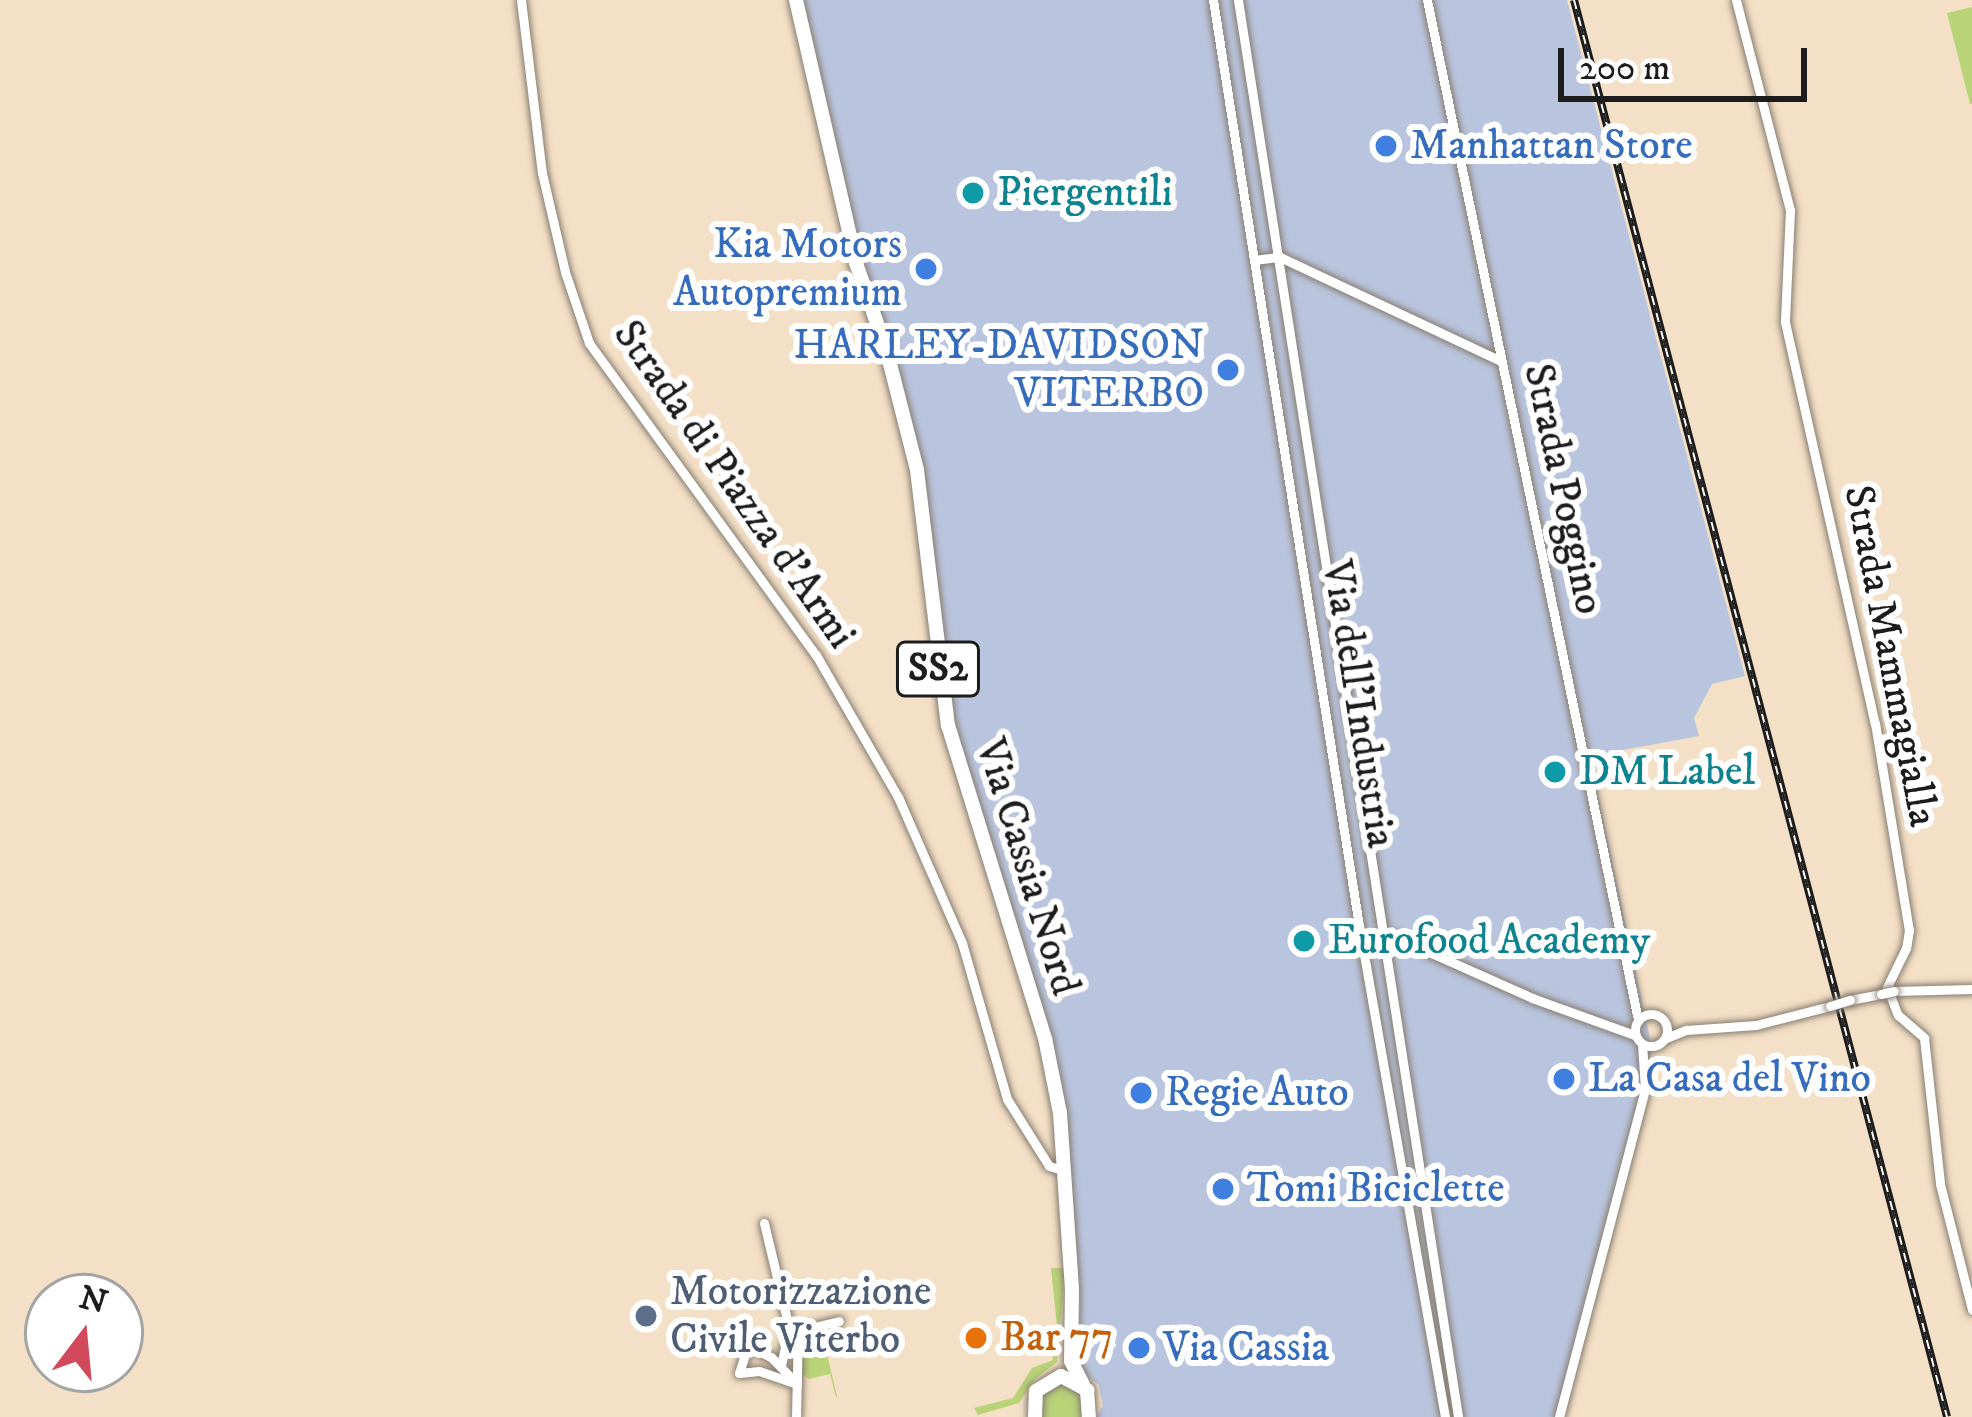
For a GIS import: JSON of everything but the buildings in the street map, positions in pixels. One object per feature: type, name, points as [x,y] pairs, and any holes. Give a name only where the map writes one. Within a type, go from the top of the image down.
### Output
[{"type":"main road","name":"Via Cassia Nord","points":[[796,0],[856,263],[887,352],[917,470],[944,704],[1046,1038],[1063,1170],[1072,1291],[1071,1361],[1083,1385]]},
{"type":"main road","name":"Via Cassia Nord","points":[[1049,1379],[1070,1338]]},
{"type":"main road","points":[[1049,1379],[1067,1376],[1083,1385]]},
{"type":"main road","name":"SS2","points":[[1035,1417],[1034,1397],[1049,1379]]},
{"type":"main road","name":"SS2","points":[[1083,1385],[1089,1416]]},
{"type":"street","name":"Strada di Piazza d'Armi","points":[[521,0],[542,173],[565,272],[589,343],[816,655],[898,797],[962,943],[1006,1099],[1049,1166],[1063,1170]]},
{"type":"street","name":"Via dell'Industria","points":[[1213,0],[1411,1246],[1444,1417]]},
{"type":"street","name":"Via dell'Industria","points":[[1238,0],[1458,1417]]},
{"type":"street","name":"Strada Poggino","points":[[1426,0],[1634,992],[1638,1031]]},
{"type":"street","name":"Strada Mammagialla","points":[[1736,0],[1790,210],[1785,322],[1875,723],[1909,930],[1906,949],[1887,987],[1898,1015],[1924,1038],[1940,1184],[1972,1310]]},
{"type":"street","points":[[1254,260],[1280,257],[1502,362]]},
{"type":"street","points":[[1384,932],[1554,1007],[1638,1031],[1652,1047],[1686,1030],[1756,1025],[1894,991],[1972,989]]},
{"type":"street","points":[[1634,992],[1661,1018],[1686,1030]]},
{"type":"street","points":[[1638,1031],[1661,1018]]},
{"type":"street","points":[[1661,1018],[1666,1038]]},
{"type":"street","points":[[1559,1417],[1645,1088],[1638,1031]]},
{"type":"street","points":[[764,1223],[789,1328],[782,1366]]},
{"type":"street","points":[[796,1416],[798,1331],[839,1321]]},
{"type":"street","points":[[748,1346],[782,1366],[797,1384],[738,1370],[748,1346]]},
{"type":"shaded area","points":[[800,0],[1567,0],[1745,676],[1712,684],[1694,718],[1699,736],[1590,756],[1649,1034],[1652,1075],[1563,1417],[1096,1417],[1103,1406],[1099,1385],[1083,1373],[1076,1353],[1080,1305],[1066,1112],[950,714],[923,469],[862,266]]},
{"type":"green space","points":[[1972,7],[1972,104],[1970,104],[1947,13]]},
{"type":"green space","points":[[1051,1268],[1065,1268],[1057,1362],[1035,1379],[1019,1403],[978,1415],[974,1408],[1013,1398],[1032,1368],[1053,1360],[1052,1338],[1058,1336]]},
{"type":"green space","points":[[821,1329],[836,1397],[830,1374],[809,1379],[801,1373],[804,1338]]},
{"type":"green space","points":[[1055,1381],[1081,1388],[1084,1417],[1041,1417],[1039,1397]]},
{"type":"railway","points":[[1574,0],[1947,1417]]},
{"type":"place","name":"Manhattan Store","points":[[1386,146]]},
{"type":"place","name":"Piergentili","points":[[973,193]]},
{"type":"place","name":"Kia Motors Autopremium","points":[[926,269]]},
{"type":"place","name":"HARLEY-DAVIDSON VITERBO","points":[[1228,370]]},
{"type":"place","name":"DM Label","points":[[1555,772]]},
{"type":"place","name":"Eurofood Academy","points":[[1304,941]]},
{"type":"place","name":"La Casa del Vino","points":[[1564,1079]]},
{"type":"place","name":"Regie Auto","points":[[1141,1093]]},
{"type":"place","name":"Tomi Biciclette","points":[[1223,1189]]},
{"type":"place","name":"Motorizzazione Civile Viterbo","points":[[646,1316]]},
{"type":"place","name":"Bar 77","points":[[976,1338]]},
{"type":"place","name":"Via Cassia","points":[[1139,1348]]}]
